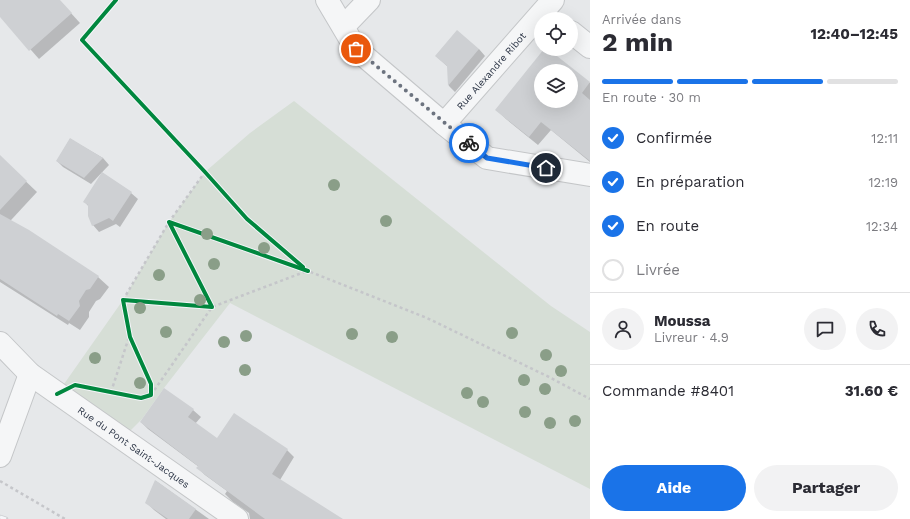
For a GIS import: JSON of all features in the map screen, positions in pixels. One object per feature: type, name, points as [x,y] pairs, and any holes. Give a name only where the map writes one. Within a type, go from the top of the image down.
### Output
[{"type":"street","points":[[327,0],[344,26],[356,49],[444,124],[487,158],[590,175]]},
{"type":"street","points":[[344,26],[369,0]]},
{"type":"street","name":"Rue Alexandre Ribot","points":[[444,124],[550,10]]},
{"type":"street","points":[[578,38],[590,47]]},
{"type":"street","name":"Rue du Pont Saint-Jacques","points":[[0,343],[30,374],[237,519]]},
{"type":"street","points":[[0,456],[30,374]]},
{"type":"path","points":[[82,40],[247,219],[308,271]]},
{"type":"path","points":[[151,394],[151,384],[130,337],[122,300],[169,222],[205,172]]},
{"type":"path","points":[[169,222],[308,271],[426,318],[549,377],[590,399]]},
{"type":"path","points":[[169,222],[212,307]]},
{"type":"path","points":[[122,300],[212,307],[308,271]]},
{"type":"path","points":[[57,394],[75,385],[141,398],[151,394],[212,307]]},
{"type":"path","points":[[111,392],[130,337]]},
{"type":"path","points":[[0,481],[65,519]]},
{"type":"shaded area","points":[[294,101],[551,306],[590,332],[590,489],[230,303],[164,388],[142,419],[122,439],[57,394],[123,300],[169,222],[205,172],[250,133]]},
{"type":"building","points":[[0,0],[60,0],[72,13],[29,51],[0,17]]},
{"type":"building","points":[[457,30],[479,49],[448,86],[447,66],[435,56]]},
{"type":"building","points":[[538,56],[557,56],[567,64],[534,64],[534,108],[578,108],[578,73],[590,82],[582,93],[590,100],[590,161],[541,122],[529,137],[495,110]]},
{"type":"building","points":[[70,138],[103,158],[84,178],[56,161]]},
{"type":"building","points":[[0,155],[27,181],[0,210]]},
{"type":"building","points":[[102,172],[132,192],[113,221],[109,218],[92,226],[88,216],[88,205],[83,202]]},
{"type":"building","points":[[0,214],[29,230],[99,276],[90,289],[86,290],[79,301],[80,306],[69,321],[58,314],[57,316],[0,279]]},
{"type":"building","points":[[164,388],[194,409],[188,417],[217,438],[234,413],[288,449],[272,474],[343,519],[265,519],[196,468],[198,466],[140,422]]},
{"type":"building","points":[[155,480],[196,509],[189,519],[168,519],[145,503]]},
{"type":"railway","points":[[0,517],[6,519]]},
{"type":"cycle path","points":[[116,0],[82,40],[247,219],[303,267]]},
{"type":"cycle path","points":[[57,394],[75,385],[141,398],[151,395],[151,384],[130,337],[123,300],[212,307],[169,222],[308,271]]},
{"type":"way so far","points":[[356,49],[444,124],[469,143]]},
{"type":"route","points":[[469,143],[487,158],[546,168]]}]
